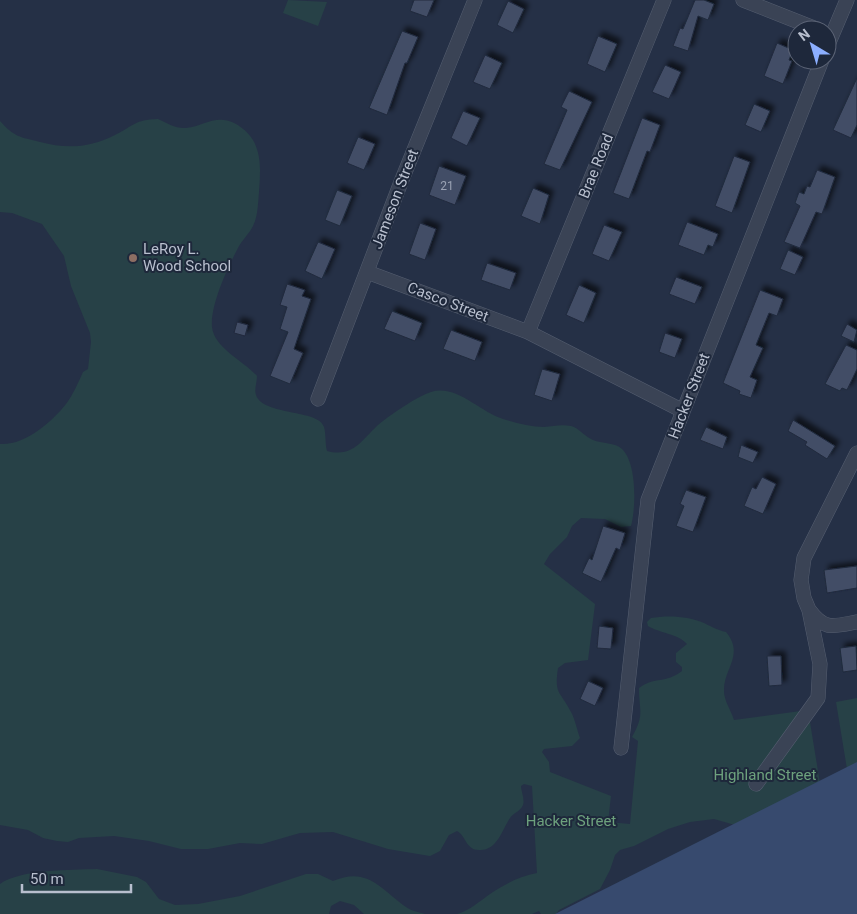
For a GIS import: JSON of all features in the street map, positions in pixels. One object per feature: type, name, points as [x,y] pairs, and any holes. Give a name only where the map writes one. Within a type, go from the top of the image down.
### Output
[{"type":"street","name":"Jameson Street","points":[[318,399],[474,0]]},
{"type":"street","name":"Brae Road","points":[[528,332],[664,0]]},
{"type":"street","points":[[743,0],[789,20]]},
{"type":"street","points":[[835,20],[847,0]]},
{"type":"street","name":"Hacker Street","points":[[621,748],[648,500],[818,70]]},
{"type":"street","name":"Casco Street","points":[[367,272],[528,332],[683,411]]},
{"type":"street","points":[[756,784],[818,698],[820,664],[801,580],[804,558],[819,524],[856,456]]},
{"type":"street","points":[[809,610],[819,622],[832,627],[857,622]]},
{"type":"green space","points":[[288,0],[327,2],[318,26],[283,13]]},
{"type":"green space","name":"Highland Street","points":[[158,119],[179,128],[192,127],[216,120],[228,121],[243,129],[255,144],[260,162],[256,218],[251,229],[241,242],[225,276],[214,308],[212,327],[214,335],[224,348],[257,376],[255,393],[261,402],[279,410],[312,417],[320,421],[325,429],[327,451],[337,453],[352,449],[383,421],[400,409],[426,394],[440,391],[459,395],[494,416],[513,422],[539,427],[571,426],[593,440],[619,447],[627,456],[633,475],[634,486],[634,508],[631,526],[621,527],[605,519],[581,518],[572,526],[567,537],[550,554],[544,564],[595,604],[588,660],[565,663],[558,668],[557,688],[572,715],[580,738],[572,746],[544,749],[542,752],[549,762],[550,772],[611,796],[608,822],[630,824],[638,741],[632,737],[640,717],[639,688],[650,682],[671,677],[682,671],[682,667],[676,662],[676,653],[687,644],[679,638],[648,626],[647,622],[651,618],[657,617],[685,618],[726,632],[731,640],[734,648],[732,662],[725,683],[724,695],[734,720],[808,710],[826,820],[735,825],[714,819],[690,822],[668,829],[634,846],[620,850],[615,855],[600,889],[559,910],[556,914],[541,914],[539,911],[532,914],[457,914],[470,908],[507,884],[537,873],[532,786],[524,784],[521,786],[524,801],[522,807],[511,816],[498,839],[490,847],[479,850],[471,848],[457,831],[449,835],[440,851],[430,856],[388,849],[333,832],[300,833],[262,844],[240,843],[208,849],[181,849],[149,841],[114,836],[79,838],[68,842],[57,841],[43,838],[28,830],[0,825],[0,444],[9,444],[28,437],[37,432],[60,411],[71,397],[83,372],[88,369],[91,342],[90,333],[71,286],[64,256],[42,224],[12,213],[0,212],[0,121],[9,130],[22,137],[59,146],[78,146],[96,143],[139,122]]},
{"type":"green space","points":[[857,698],[857,763],[847,769],[836,702]]},
{"type":"green space","points":[[97,869],[137,877],[146,882],[159,899],[175,905],[198,904],[240,896],[306,874],[318,874],[333,881],[355,876],[373,882],[408,908],[425,914],[364,914],[354,905],[340,901],[331,906],[329,914],[0,914],[0,884],[9,879],[20,875],[47,871]]},
{"type":"water","points":[[857,762],[857,914],[555,914]]},
{"type":"building","points":[[414,0],[434,0],[427,17],[410,11]]},
{"type":"building","points":[[695,0],[704,0],[714,4],[708,20],[698,16],[688,51],[673,46],[680,28],[683,29]]},
{"type":"building","points":[[508,1],[524,9],[513,33],[497,25]]},
{"type":"building","points":[[402,31],[418,37],[407,63],[405,63],[387,115],[369,108]]},
{"type":"building","points":[[598,36],[617,44],[605,72],[587,64]]},
{"type":"building","points":[[777,43],[787,47],[788,70],[783,84],[764,76]]},
{"type":"building","points":[[485,55],[502,63],[490,89],[473,82]]},
{"type":"building","points":[[665,65],[681,72],[669,99],[652,92]]},
{"type":"building","points":[[857,78],[857,125],[851,138],[833,130]]},
{"type":"building","points":[[569,91],[592,102],[560,170],[544,164],[567,110],[561,107]]},
{"type":"building","points":[[754,104],[770,111],[761,132],[745,125]]},
{"type":"building","points":[[463,111],[480,118],[467,146],[451,138]]},
{"type":"building","points":[[642,118],[660,125],[650,152],[647,151],[629,199],[613,193]]},
{"type":"building","points":[[358,137],[375,144],[364,170],[347,163]]},
{"type":"building","points":[[734,156],[750,162],[732,213],[715,206]]},
{"type":"building","points":[[439,166],[466,176],[455,205],[429,195]]},
{"type":"building","points":[[817,170],[835,177],[822,214],[816,212],[800,248],[784,242],[800,206],[795,203],[799,192],[804,194],[807,186],[810,187]]},
{"type":"building","points":[[533,188],[549,195],[540,224],[521,216]]},
{"type":"building","points":[[337,190],[352,196],[340,226],[325,220]]},
{"type":"building","points":[[687,222],[718,234],[713,247],[708,245],[704,255],[678,245]]},
{"type":"building","points":[[420,223],[436,229],[425,260],[409,254]]},
{"type":"building","points":[[604,225],[622,232],[609,261],[592,254]]},
{"type":"building","points":[[318,242],[335,249],[322,279],[305,271]]},
{"type":"building","points":[[788,250],[803,257],[795,275],[780,269]]},
{"type":"building","points":[[487,263],[516,273],[510,290],[481,280]]},
{"type":"building","points":[[676,277],[702,287],[695,304],[669,294]]},
{"type":"building","points":[[287,284],[305,290],[302,296],[311,299],[294,349],[303,353],[290,384],[270,376],[288,332],[280,329],[287,307],[280,305]]},
{"type":"building","points":[[579,285],[596,293],[584,323],[566,315]]},
{"type":"building","points":[[760,290],[783,299],[777,316],[769,313],[756,345],[763,348],[750,377],[757,380],[751,398],[739,394],[740,391],[723,383]]},
{"type":"building","points":[[392,311],[422,323],[415,341],[384,329]]},
{"type":"building","points":[[237,322],[248,325],[245,336],[234,333]]},
{"type":"building","points":[[847,324],[857,330],[854,342],[841,336]]},
{"type":"building","points":[[451,330],[482,342],[475,361],[443,349]]},
{"type":"building","points":[[665,333],[682,339],[675,358],[659,352]]},
{"type":"building","points":[[846,345],[857,350],[857,369],[847,390],[842,388],[840,391],[825,384]]},
{"type":"building","points":[[542,369],[560,374],[552,401],[534,395]]},
{"type":"building","points":[[793,420],[835,446],[827,459],[805,445],[807,442],[788,431]]},
{"type":"building","points":[[706,427],[727,437],[723,449],[700,440]]},
{"type":"building","points":[[741,445],[758,452],[753,463],[738,457]]},
{"type":"building","points":[[762,477],[776,484],[763,514],[744,506],[752,487],[756,489]]},
{"type":"building","points":[[686,490],[706,497],[693,532],[676,526],[684,506],[680,504]]},
{"type":"building","points":[[603,526],[625,533],[620,550],[616,548],[601,582],[582,573],[589,558],[592,560]]},
{"type":"building","points":[[857,566],[857,588],[827,593],[824,570]]},
{"type":"building","points":[[599,626],[613,628],[611,649],[597,648]]},
{"type":"building","points":[[856,646],[857,670],[843,672],[840,648]]},
{"type":"building","points":[[767,656],[781,656],[782,685],[769,686]]},
{"type":"building","points":[[588,681],[603,688],[595,706],[580,699]]},
{"type":"place","name":"LeRoy L. Wood School","points":[[133,258]]}]
